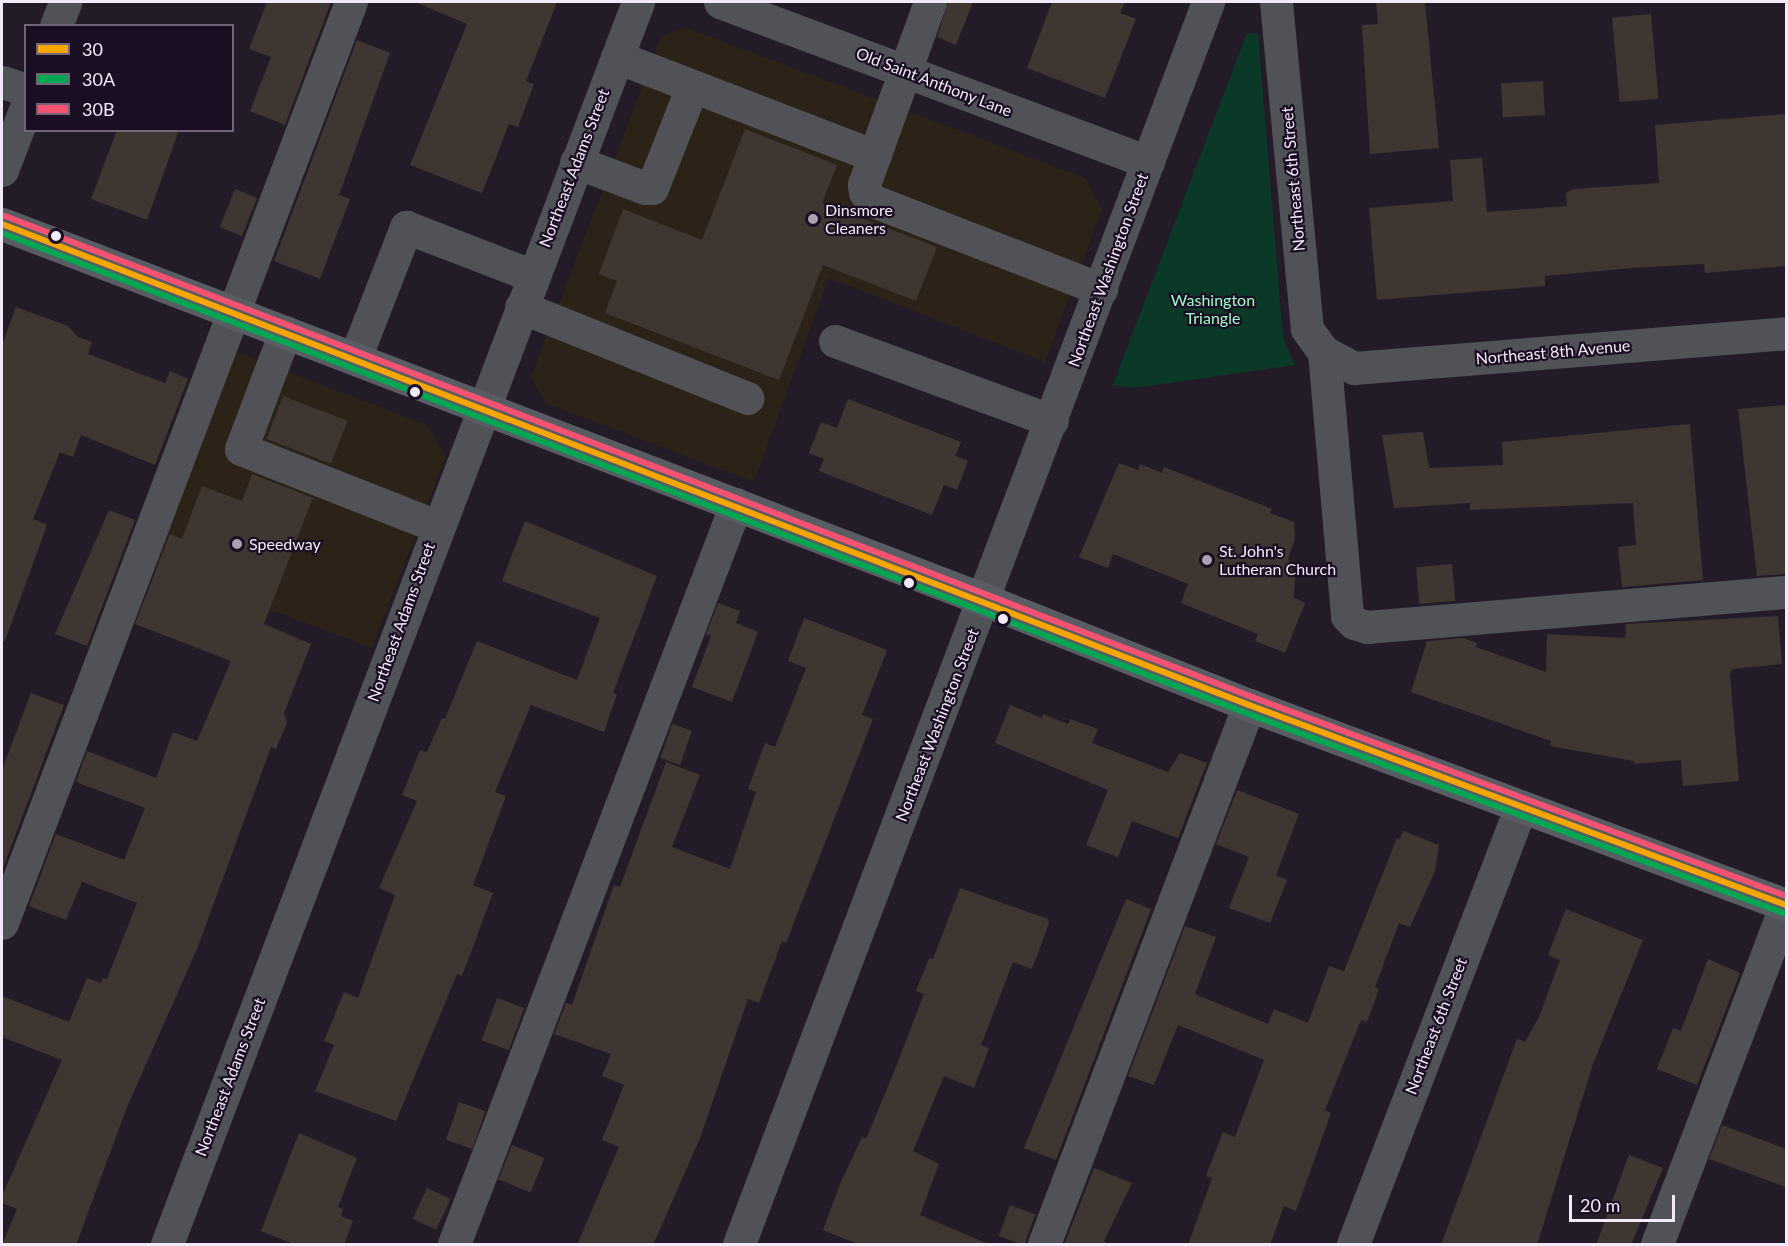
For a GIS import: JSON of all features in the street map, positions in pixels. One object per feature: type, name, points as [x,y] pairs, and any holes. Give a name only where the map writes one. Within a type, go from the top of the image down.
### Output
[{"type":"main road","points":[[2,224],[985,600],[1249,705],[1520,808],[1786,905]]},
{"type":"street","points":[[57,24],[65,2]]},
{"type":"street","points":[[2,923],[351,2]]},
{"type":"street","name":"Northeast Adams Street","points":[[167,1245],[436,526],[638,2]]},
{"type":"street","name":"Old Saint Anthony Lane","points":[[720,2],[1148,162]]},
{"type":"street","points":[[930,2],[864,184],[871,200],[1101,289]]},
{"type":"street","name":"Northeast Washington Street","points":[[738,1245],[985,600],[1208,2]]},
{"type":"street","name":"Northeast 6th Street","points":[[1276,2],[1307,329],[1324,352]]},
{"type":"street","points":[[617,57],[875,156]]},
{"type":"street","points":[[2,82],[24,89]]},
{"type":"street","points":[[576,162],[645,188],[652,188],[692,87]]},
{"type":"street","points":[[2,170],[24,111]]},
{"type":"street","points":[[355,358],[406,227],[532,276]]},
{"type":"street","points":[[521,307],[747,398]]},
{"type":"street","points":[[285,332],[241,449],[436,526]]},
{"type":"street","name":"Northeast 8th Avenue","points":[[1324,352],[1354,368],[1786,333]]},
{"type":"street","points":[[835,341],[1052,421]]},
{"type":"street","points":[[1324,352],[1347,616],[1354,624],[1367,627],[1786,592]]},
{"type":"street","points":[[454,1245],[736,504]]},
{"type":"street","points":[[1044,1245],[1249,705]]},
{"type":"street","name":"Northeast 6th Street","points":[[1353,1245],[1520,808]]},
{"type":"street","points":[[1657,1245],[1786,905]]},
{"type":"shaded area","points":[[684,27],[1085,178],[1102,209],[1045,362],[829,278],[754,482],[545,403],[531,377],[661,37]]},
{"type":"shaded area","points":[[226,348],[427,425],[446,456],[372,648],[143,562]]},
{"type":"green space","name":"Washington Triangle","points":[[1247,33],[1258,34],[1283,338],[1295,365],[1133,388],[1113,385]]},
{"type":"building","points":[[267,2],[331,2],[285,125],[250,111],[271,57],[249,49]]},
{"type":"building","points":[[415,2],[557,2],[526,81],[534,84],[518,127],[509,124],[482,193],[410,165],[467,24]]},
{"type":"building","points":[[948,2],[973,2],[956,45],[937,37]]},
{"type":"building","points":[[1052,2],[1125,2],[1120,13],[1136,19],[1105,98],[1027,68]]},
{"type":"building","points":[[1376,2],[1425,2],[1439,148],[1370,154],[1362,25],[1378,24]]},
{"type":"building","points":[[1651,14],[1658,99],[1620,102],[1612,17]]},
{"type":"building","points":[[357,40],[390,53],[339,195],[350,199],[320,279],[274,261]]},
{"type":"building","points":[[1543,81],[1545,115],[1503,117],[1501,83]]},
{"type":"building","points":[[1786,114],[1786,266],[1705,273],[1704,264],[1632,268],[1545,276],[1545,286],[1377,300],[1369,208],[1453,201],[1450,160],[1482,158],[1487,212],[1567,206],[1566,193],[1574,189],[1659,183],[1655,125]]},
{"type":"building","points":[[745,129],[837,165],[822,203],[937,247],[916,301],[823,265],[779,380],[605,313],[617,281],[599,274],[623,209],[702,240]]},
{"type":"building","points":[[116,132],[178,132],[147,220],[91,199]]},
{"type":"building","points":[[235,189],[257,198],[242,236],[220,227]]},
{"type":"building","points":[[16,307],[68,326],[78,337],[92,342],[88,354],[165,383],[170,371],[188,379],[155,465],[81,435],[73,457],[60,452],[33,519],[47,525],[5,641],[2,640],[2,345]]},
{"type":"building","points":[[283,396],[347,421],[331,464],[267,439]]},
{"type":"building","points":[[848,399],[961,442],[955,456],[968,461],[957,490],[944,485],[932,515],[819,471],[824,459],[809,453],[821,422],[837,428]]},
{"type":"building","points":[[1786,405],[1786,574],[1757,576],[1738,409]]},
{"type":"building","points":[[1690,424],[1703,580],[1622,587],[1618,547],[1636,545],[1633,503],[1470,510],[1470,503],[1394,508],[1382,435],[1423,432],[1429,468],[1503,465],[1502,442]]},
{"type":"building","name":"St. John's Lutheran Church","points":[[1119,463],[1138,470],[1140,464],[1162,473],[1164,467],[1272,509],[1270,513],[1294,522],[1295,539],[1288,558],[1295,577],[1294,598],[1305,603],[1285,653],[1255,641],[1258,634],[1181,603],[1188,584],[1113,554],[1108,568],[1079,557]]},
{"type":"building","points":[[252,474],[316,499],[312,500],[264,624],[311,644],[284,713],[287,723],[276,749],[271,747],[197,949],[127,1107],[76,1245],[2,1245],[17,1209],[2,1203],[2,1196],[62,1060],[2,1037],[2,996],[69,1022],[87,978],[101,983],[103,978],[107,979],[137,903],[82,882],[66,920],[29,906],[56,834],[124,860],[145,808],[76,782],[87,751],[156,778],[173,732],[197,741],[231,661],[135,624],[170,534],[182,539],[202,486],[242,501]]},
{"type":"building","points":[[109,510],[135,520],[87,646],[55,634]]},
{"type":"building","points":[[525,521],[657,576],[613,693],[617,694],[604,732],[531,705],[495,792],[506,796],[473,885],[493,893],[462,976],[457,974],[396,1121],[315,1091],[334,1045],[324,1041],[344,992],[358,998],[395,895],[379,888],[417,801],[402,795],[420,750],[427,752],[442,718],[445,719],[477,641],[577,680],[600,618],[502,581]]},
{"type":"building","points":[[1452,564],[1455,601],[1419,604],[1416,567]]},
{"type":"building","points":[[718,603],[740,611],[736,623],[758,632],[732,702],[692,687],[711,636],[706,634]]},
{"type":"building","points":[[1778,616],[1782,664],[1732,669],[1730,674],[1739,781],[1683,786],[1681,760],[1634,764],[1634,761],[1550,746],[1551,741],[1411,692],[1427,641],[1463,638],[1477,643],[1476,647],[1546,672],[1547,634],[1625,638],[1626,624]]},
{"type":"building","points":[[804,618],[887,650],[862,715],[873,719],[786,943],[782,941],[759,1003],[748,999],[700,1138],[653,1245],[577,1245],[619,1147],[602,1140],[624,1085],[602,1076],[611,1054],[554,1034],[566,1003],[572,1005],[614,885],[620,887],[666,762],[700,775],[672,847],[730,869],[756,792],[748,789],[765,743],[775,747],[806,668],[788,661]]},
{"type":"building","points":[[31,693],[64,705],[2,871],[2,770]]},
{"type":"building","points":[[1010,705],[1042,718],[1043,714],[1068,724],[1070,719],[1098,729],[1092,743],[1168,772],[1180,753],[1207,763],[1178,838],[1132,821],[1118,857],[1086,845],[1108,790],[995,743]]},
{"type":"building","points":[[672,724],[692,731],[680,765],[660,758]]},
{"type":"building","points":[[1237,790],[1299,814],[1276,875],[1287,880],[1270,923],[1229,908],[1249,857],[1216,844]]},
{"type":"building","points":[[1403,831],[1439,845],[1435,871],[1410,927],[1399,923],[1375,987],[1379,989],[1367,1022],[1361,1020],[1325,1110],[1331,1113],[1296,1211],[1284,1206],[1270,1245],[1188,1245],[1212,1178],[1206,1176],[1223,1132],[1235,1137],[1264,1060],[1178,1025],[1154,1085],[1128,1076],[1185,926],[1216,937],[1195,994],[1268,1024],[1274,1009],[1308,1023],[1329,966],[1344,971],[1397,838],[1400,839]]},
{"type":"building","points":[[960,888],[1048,919],[1049,923],[1032,969],[1013,962],[981,1045],[989,1048],[974,1088],[944,1076],[913,1151],[939,1164],[920,1215],[991,1245],[860,1245],[823,1230],[840,1184],[862,1137],[866,1139],[896,1067],[924,994],[916,991],[929,958],[933,959]]},
{"type":"building","points":[[1126,899],[1151,909],[1056,1160],[1024,1148]]},
{"type":"building","points":[[1566,909],[1643,940],[1593,1064],[1537,1245],[1441,1245],[1517,1039],[1525,1042],[1539,1017],[1560,960],[1548,955]]},
{"type":"building","points":[[1708,959],[1740,973],[1697,1085],[1657,1069],[1673,1028],[1681,1031]]},
{"type":"building","points":[[497,998],[524,1008],[509,1050],[482,1040]]},
{"type":"building","points":[[459,1102],[485,1111],[472,1149],[446,1140]]},
{"type":"building","points":[[1722,1125],[1786,1149],[1786,1187],[1709,1159]]},
{"type":"building","points":[[299,1133],[357,1158],[338,1207],[343,1209],[341,1216],[353,1221],[344,1245],[296,1245],[261,1231]]},
{"type":"building","points":[[512,1145],[544,1158],[531,1192],[498,1179]]},
{"type":"building","points":[[1629,1155],[1663,1168],[1631,1245],[1596,1245]]},
{"type":"building","points":[[1094,1168],[1132,1183],[1104,1241],[1107,1245],[1064,1245]]},
{"type":"building","points":[[427,1188],[451,1199],[436,1230],[413,1219]]},
{"type":"building","points":[[1010,1205],[1035,1214],[1025,1244],[999,1236]]},
{"type":"transit line","name":"30B","points":[[5,216],[1252,697],[1786,896]]},
{"type":"transit line","name":"30","points":[[2,224],[1249,705],[1786,905]]},
{"type":"transit line","name":"30A","points":[[2,233],[1246,713],[1783,913]]},
{"type":"place","name":"Dinsmore Cleaners","points":[[813,219]]},
{"type":"place","name":"Speedway","points":[[237,544]]},
{"type":"place","name":"St. John's Lutheran Church","points":[[1207,560]]}]
